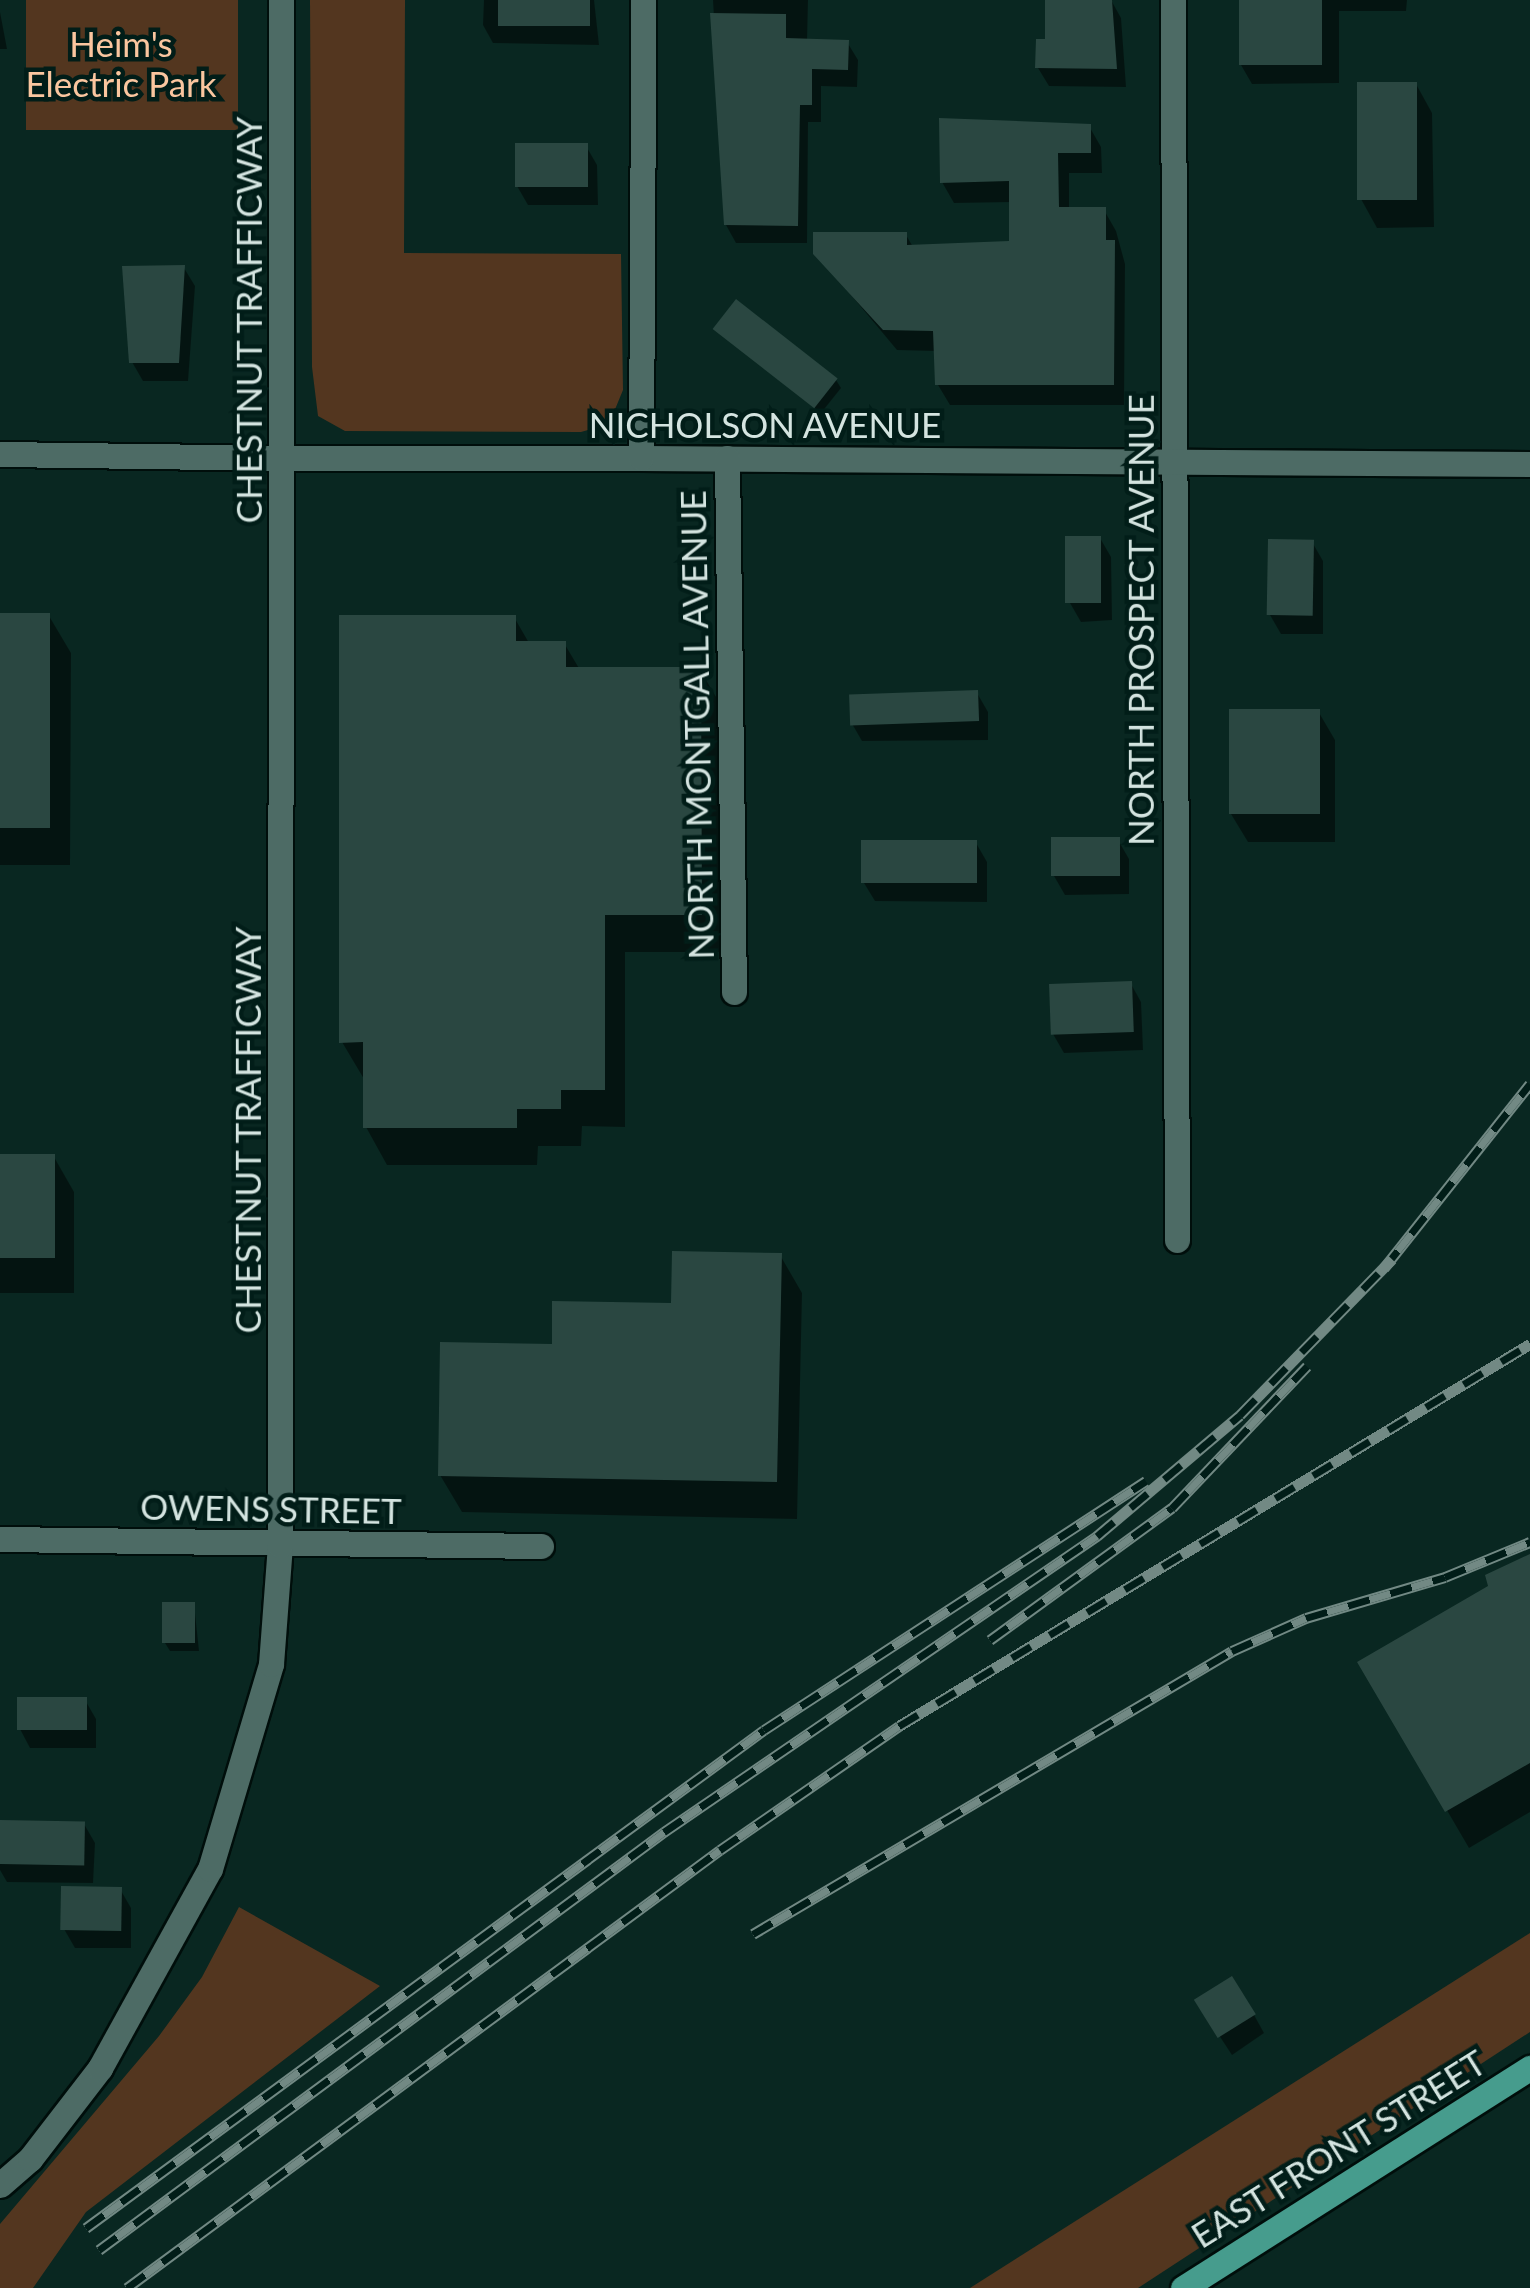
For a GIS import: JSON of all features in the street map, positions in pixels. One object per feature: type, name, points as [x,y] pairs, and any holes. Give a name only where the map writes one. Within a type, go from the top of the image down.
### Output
[{"type":"main road","name":"EAST FRONT STREET","points":[[1184,2288],[1530,2068]]},
{"type":"street","name":"CHESTNUT TRAFFICWAY","points":[[0,2185],[30,2159],[100,2068],[210,1869],[271,1664],[280,1545],[284,458],[281,0]]},
{"type":"street","name":"NORTH MONTGALL AVENUE","points":[[641,458],[643,0]]},
{"type":"street","name":"NORTH PROSPECT AVENUE","points":[[1173,0],[1177,1240]]},
{"type":"street","name":"NICHOLSON AVENUE","points":[[0,454],[1530,464]]},
{"type":"street","name":"NORTH MONTGALL AVENUE","points":[[727,458],[734,992]]},
{"type":"street","name":"OWENS STREET","points":[[0,1539],[541,1546]]},
{"type":"green space","name":"Heim's Electric Park","points":[[26,0],[238,0],[238,130],[26,130]]},
{"type":"green space","points":[[310,0],[405,0],[404,253],[621,254],[623,390],[609,424],[581,432],[345,431],[318,416],[312,367]]},
{"type":"green space","points":[[239,1907],[380,1986],[86,2212],[33,2288],[0,2288],[0,2224],[159,2036],[202,1977]]},
{"type":"green space","points":[[1530,1933],[1530,2032],[1138,2288],[970,2288]]},
{"type":"building","points":[[498,0],[590,0],[590,26],[498,26]]},
{"type":"building","points":[[1045,0],[1112,0],[1117,69],[1035,68],[1036,39],[1045,39]]},
{"type":"building","points":[[1239,0],[1322,0],[1322,65],[1239,65]]},
{"type":"building","points":[[710,13],[786,14],[786,38],[849,40],[848,70],[812,69],[812,105],[800,105],[798,226],[724,225]]},
{"type":"building","points":[[1357,82],[1417,82],[1417,200],[1357,200]]},
{"type":"building","points":[[939,118],[1091,124],[1091,153],[1058,153],[1059,207],[1106,207],[1106,240],[1115,240],[1114,385],[935,385],[933,331],[883,330],[813,254],[813,232],[907,232],[907,245],[1009,241],[1009,181],[940,183]]},
{"type":"building","points":[[515,143],[588,143],[588,187],[515,187]]},
{"type":"building","points":[[185,265],[179,363],[129,363],[122,266]]},
{"type":"building","points":[[736,299],[838,378],[814,408],[713,329]]},
{"type":"building","points":[[1065,536],[1101,536],[1101,603],[1065,603]]},
{"type":"building","points":[[1268,539],[1314,540],[1313,616],[1267,615]]},
{"type":"building","points":[[0,613],[50,613],[50,828],[0,828]]},
{"type":"building","points":[[339,615],[516,615],[516,641],[566,641],[566,667],[701,667],[702,915],[605,915],[605,1090],[561,1090],[561,1109],[517,1109],[517,1128],[363,1128],[363,1042],[339,1043]]},
{"type":"building","points":[[978,690],[979,721],[850,725],[849,695]]},
{"type":"building","points":[[1229,709],[1320,709],[1320,814],[1229,814]]},
{"type":"building","points":[[1051,837],[1120,837],[1120,876],[1051,876]]},
{"type":"building","points":[[861,840],[977,840],[977,883],[861,883]]},
{"type":"building","points":[[1132,981],[1134,1032],[1051,1035],[1049,984]]},
{"type":"building","points":[[0,1154],[55,1154],[55,1258],[0,1258]]},
{"type":"building","points":[[672,1251],[782,1253],[777,1482],[438,1476],[440,1342],[552,1344],[552,1301],[671,1303]]},
{"type":"building","points":[[1530,1554],[1530,1763],[1445,1812],[1357,1662],[1488,1586],[1485,1575]]},
{"type":"building","points":[[162,1602],[195,1602],[195,1643],[162,1643]]},
{"type":"building","points":[[17,1697],[87,1697],[87,1730],[17,1730]]},
{"type":"building","points":[[0,1820],[85,1821],[84,1865],[0,1864]]},
{"type":"building","points":[[61,1886],[122,1887],[121,1931],[60,1930]]},
{"type":"building","points":[[1232,1976],[1256,2014],[1218,2038],[1194,2000]]},
{"type":"railway","points":[[1384,1268],[1530,1084]]},
{"type":"railway","points":[[99,2250],[664,1832],[1097,1536],[1240,1415],[1392,1259]]},
{"type":"railway","points":[[127,2288],[720,1850],[899,1726],[1530,1344]]},
{"type":"railway","points":[[990,1640],[1172,1508],[1307,1366]]},
{"type":"railway","points":[[86,2228],[764,1730],[1146,1481]]},
{"type":"railway","points":[[753,1934],[1232,1651],[1306,1618],[1445,1577],[1530,1542]]}]
